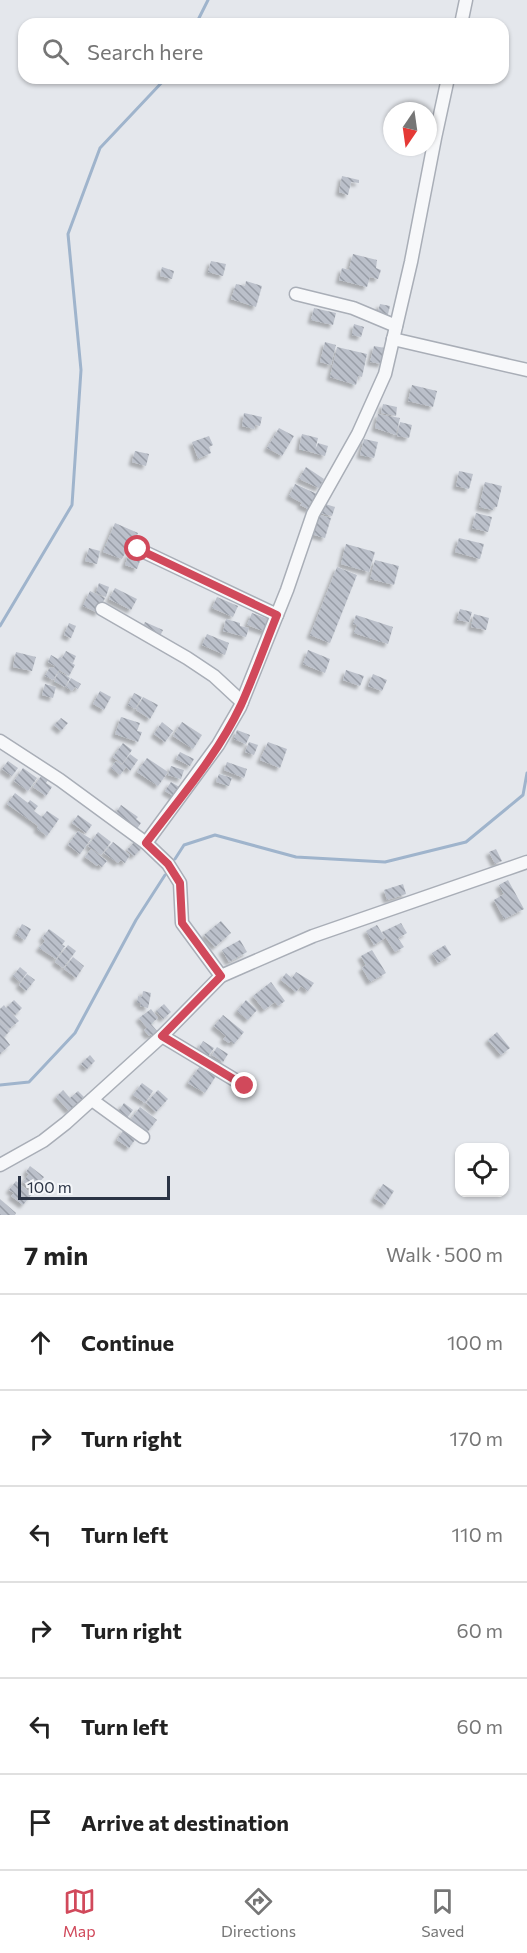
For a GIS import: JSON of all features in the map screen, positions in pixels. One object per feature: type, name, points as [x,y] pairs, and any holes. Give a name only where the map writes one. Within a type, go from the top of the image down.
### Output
[{"type":"street","points":[[462,18],[466,0]]},
{"type":"street","points":[[150,846],[218,745],[242,702],[277,615],[313,514],[358,434],[385,374],[447,84]]},
{"type":"street","points":[[296,294],[353,308],[394,333],[527,370]]},
{"type":"street","points":[[138,549],[277,615]]},
{"type":"street","points":[[102,609],[187,658],[214,676],[242,702]]},
{"type":"street","points":[[0,741],[60,780],[150,846],[168,864],[180,883],[182,923],[221,976]]},
{"type":"street","points":[[0,1165],[43,1141],[92,1100],[162,1036],[221,976],[314,936],[527,862]]},
{"type":"street","points":[[162,1036],[245,1086]]},
{"type":"street","points":[[92,1100],[143,1137]]},
{"type":"building","points":[[342,176],[359,180],[359,183],[351,182],[348,195],[339,192]]},
{"type":"building","points":[[353,254],[377,260],[376,268],[381,270],[378,279],[370,277],[367,287],[339,280],[342,268],[349,270]]},
{"type":"building","points":[[211,261],[226,264],[223,276],[208,272]]},
{"type":"building","points":[[162,267],[174,271],[172,279],[160,276]]},
{"type":"building","points":[[246,281],[262,286],[256,307],[231,299],[236,284],[245,286]]},
{"type":"building","points":[[380,304],[390,306],[387,318],[377,316]]},
{"type":"building","points":[[314,308],[336,313],[333,325],[311,320]]},
{"type":"building","points":[[354,324],[364,327],[361,337],[352,335]]},
{"type":"building","points":[[325,342],[336,345],[331,365],[320,362]]},
{"type":"building","points":[[374,346],[385,348],[382,364],[370,362]]},
{"type":"building","points":[[337,347],[367,354],[362,377],[358,376],[356,385],[330,377]]},
{"type":"building","points":[[412,385],[437,391],[433,407],[408,401]]},
{"type":"building","points":[[383,404],[397,407],[396,416],[381,413]]},
{"type":"building","points":[[244,413],[262,417],[260,426],[255,425],[254,429],[242,426]]},
{"type":"building","points":[[378,414],[400,418],[396,435],[375,428]]},
{"type":"building","points":[[400,422],[412,425],[409,438],[397,436]]},
{"type":"building","points":[[279,428],[294,436],[282,456],[267,448]]},
{"type":"building","points":[[302,434],[318,438],[315,450],[318,443],[328,446],[325,456],[299,449]]},
{"type":"building","points":[[209,436],[213,445],[209,447],[211,453],[198,459],[192,442]]},
{"type":"building","points":[[364,439],[378,442],[374,458],[360,455]]},
{"type":"building","points":[[135,451],[149,454],[146,466],[132,462]]},
{"type":"building","points":[[306,467],[324,479],[319,488],[299,479]]},
{"type":"building","points":[[459,471],[473,474],[469,489],[456,486]]},
{"type":"building","points":[[485,482],[502,486],[497,507],[493,510],[479,507]]},
{"type":"building","points":[[295,484],[317,494],[310,510],[289,496]]},
{"type":"building","points":[[322,503],[335,507],[332,516],[319,513]]},
{"type":"building","points":[[476,513],[492,517],[488,532],[472,528]]},
{"type":"building","points":[[317,514],[331,518],[325,538],[311,534]]},
{"type":"building","points":[[115,523],[138,533],[130,551],[127,549],[122,559],[103,552]]},
{"type":"building","points":[[459,538],[484,544],[480,559],[455,552]]},
{"type":"building","points":[[346,544],[375,552],[369,572],[341,564]]},
{"type":"building","points":[[89,548],[100,551],[97,564],[85,561]]},
{"type":"building","points":[[129,553],[141,558],[137,569],[125,565]]},
{"type":"building","points":[[375,560],[399,566],[394,585],[370,579]]},
{"type":"building","points":[[337,567],[357,575],[330,643],[310,635]]},
{"type":"building","points":[[99,583],[109,587],[106,597],[96,593]]},
{"type":"building","points":[[115,588],[137,599],[131,610],[109,599]]},
{"type":"building","points":[[90,591],[105,598],[98,613],[83,606]]},
{"type":"building","points":[[217,597],[238,606],[233,617],[212,608]]},
{"type":"building","points":[[460,609],[472,612],[469,622],[457,620]]},
{"type":"building","points":[[252,613],[271,620],[266,632],[247,625]]},
{"type":"building","points":[[474,614],[489,618],[486,630],[471,627]]},
{"type":"building","points":[[356,615],[393,627],[388,644],[354,633],[357,625],[353,624]]},
{"type":"building","points":[[226,619],[249,628],[246,637],[223,631]]},
{"type":"building","points":[[145,622],[163,630],[158,640],[141,630]]},
{"type":"building","points":[[69,623],[76,626],[71,638],[64,635]]},
{"type":"building","points":[[207,634],[229,643],[225,655],[202,645]]},
{"type":"building","points":[[308,650],[330,659],[325,673],[303,664]]},
{"type":"building","points":[[66,651],[76,656],[73,663],[65,659],[75,665],[69,676],[59,670],[53,680],[45,676],[50,667],[55,666],[48,662],[51,655],[58,659],[62,658]]},
{"type":"building","points":[[16,652],[36,657],[32,671],[13,667]]},
{"type":"building","points":[[346,670],[364,676],[360,686],[343,680]]},
{"type":"building","points":[[59,672],[70,678],[65,687],[54,681]]},
{"type":"building","points":[[373,674],[387,680],[382,691],[368,686]]},
{"type":"building","points":[[71,678],[81,684],[78,689],[75,687],[72,691],[66,687]]},
{"type":"building","points":[[45,684],[56,687],[53,698],[42,695]]},
{"type":"building","points":[[100,691],[111,697],[104,710],[93,704]]},
{"type":"building","points":[[134,693],[142,697],[135,709],[128,705]]},
{"type":"building","points":[[143,697],[158,705],[150,719],[136,710]]},
{"type":"building","points":[[121,717],[140,723],[137,731],[142,732],[138,742],[115,734]]},
{"type":"building","points":[[61,718],[68,723],[61,731],[54,725]]},
{"type":"building","points":[[162,722],[173,731],[165,742],[154,734]]},
{"type":"building","points":[[182,722],[202,735],[193,749],[173,736]]},
{"type":"building","points":[[237,730],[250,735],[246,744],[234,739]]},
{"type":"building","points":[[249,742],[258,745],[254,755],[245,752]]},
{"type":"building","points":[[268,742],[287,749],[280,768],[260,760]]},
{"type":"building","points":[[123,743],[132,750],[122,764],[113,757]]},
{"type":"building","points":[[180,752],[194,759],[190,766],[176,759]]},
{"type":"building","points":[[130,754],[138,760],[130,771],[126,767],[120,775],[111,768],[116,761],[122,765]]},
{"type":"building","points":[[147,758],[168,772],[158,786],[137,772]]},
{"type":"building","points":[[8,761],[18,768],[12,776],[2,769]]},
{"type":"building","points":[[227,762],[247,769],[244,778],[224,770]]},
{"type":"building","points":[[171,766],[184,770],[181,779],[168,775]]},
{"type":"building","points":[[23,768],[37,778],[28,791],[14,781]]},
{"type":"building","points":[[219,774],[232,778],[229,786],[216,782]]},
{"type":"building","points":[[42,775],[48,780],[46,783],[52,787],[46,796],[33,787]]},
{"type":"building","points":[[171,782],[181,788],[175,797],[165,791]]},
{"type":"building","points":[[15,793],[28,803],[30,800],[38,806],[34,811],[42,817],[47,811],[59,819],[47,836],[37,829],[38,826],[7,804]]},
{"type":"building","points":[[121,805],[138,817],[136,819],[141,823],[136,830],[115,814]]},
{"type":"building","points":[[78,815],[92,825],[86,833],[72,823]]},
{"type":"building","points":[[78,831],[91,839],[80,854],[68,845]]},
{"type":"building","points":[[98,832],[111,842],[101,855],[88,846]]},
{"type":"building","points":[[137,839],[144,846],[134,856],[127,850]]},
{"type":"building","points":[[113,842],[130,855],[125,863],[121,860],[118,863],[104,853]]},
{"type":"building","points":[[91,849],[107,861],[102,867],[85,857]]},
{"type":"building","points":[[496,849],[502,861],[495,864],[489,852]]},
{"type":"building","points":[[508,880],[524,909],[504,919],[494,900],[504,894],[499,885]]},
{"type":"building","points":[[403,884],[406,894],[387,900],[384,890]]},
{"type":"building","points":[[221,921],[231,933],[215,947],[204,935]]},
{"type":"building","points":[[401,923],[407,933],[398,938],[404,947],[395,952],[382,932]]},
{"type":"building","points":[[22,924],[31,929],[25,940],[16,935]]},
{"type":"building","points":[[377,925],[385,938],[374,945],[366,931]]},
{"type":"building","points":[[49,929],[65,941],[62,945],[65,946],[56,959],[39,948],[45,941],[42,938]]},
{"type":"building","points":[[240,940],[247,952],[229,962],[222,950]]},
{"type":"building","points":[[68,945],[76,951],[63,968],[55,962]]},
{"type":"building","points":[[445,945],[451,955],[438,963],[432,953]]},
{"type":"building","points":[[372,950],[386,973],[370,982],[362,968],[366,965],[361,956]]},
{"type":"building","points":[[73,957],[84,966],[76,978],[64,969]]},
{"type":"building","points":[[20,967],[27,973],[20,982],[13,976]]},
{"type":"building","points":[[296,972],[314,983],[308,991],[301,986],[296,992],[281,980],[286,973],[292,978]]},
{"type":"building","points":[[27,974],[35,980],[26,991],[19,985]]},
{"type":"building","points":[[271,982],[285,1001],[278,1006],[275,1002],[264,1010],[253,996]]},
{"type":"building","points":[[143,991],[151,993],[148,1008],[137,1003],[138,996],[142,997]]},
{"type":"building","points":[[14,1000],[22,1008],[15,1015],[8,1009],[19,1021],[9,1029],[0,1020],[0,1009],[4,1005],[6,1008]]},
{"type":"building","points":[[246,1000],[257,1010],[248,1020],[237,1011]]},
{"type":"building","points":[[164,1004],[171,1012],[163,1019],[156,1011]]},
{"type":"building","points":[[151,1009],[158,1018],[151,1024],[158,1032],[149,1036],[144,1030],[147,1028],[139,1018]]},
{"type":"building","points":[[223,1015],[244,1032],[234,1044],[223,1039],[226,1036],[214,1026]]},
{"type":"building","points":[[0,1021],[10,1031],[4,1037],[10,1045],[0,1054]]},
{"type":"building","points":[[497,1032],[510,1048],[501,1055],[488,1040]]},
{"type":"building","points":[[203,1041],[214,1048],[207,1058],[197,1051]]},
{"type":"building","points":[[217,1047],[228,1054],[223,1062],[212,1055]]},
{"type":"building","points":[[90,1055],[95,1061],[87,1069],[81,1064]]},
{"type":"building","points":[[200,1066],[216,1076],[205,1093],[188,1083]]},
{"type":"building","points":[[142,1083],[153,1091],[145,1103],[133,1095]]},
{"type":"building","points":[[63,1090],[70,1098],[78,1091],[84,1097],[69,1111],[56,1097]]},
{"type":"building","points":[[158,1090],[168,1099],[156,1112],[146,1103]]},
{"type":"building","points":[[124,1103],[133,1110],[126,1119],[117,1113]]},
{"type":"building","points":[[140,1107],[157,1120],[145,1135],[129,1122]]},
{"type":"building","points":[[124,1129],[137,1137],[129,1148],[117,1140]]},
{"type":"building","points":[[30,1166],[44,1177],[33,1190],[23,1182],[29,1174],[26,1172]]},
{"type":"building","points":[[16,1181],[32,1194],[23,1205],[11,1196],[14,1193],[9,1190]]},
{"type":"building","points":[[383,1184],[394,1191],[385,1205],[374,1198]]},
{"type":"building","points":[[0,1199],[16,1213],[15,1215],[0,1215]]},
{"type":"waterway","points":[[199,18],[208,0]]},
{"type":"waterway","points":[[0,626],[72,505],[81,370],[68,234],[100,148],[160,84]]},
{"type":"waterway","points":[[175,859],[184,845],[215,835],[296,857],[385,862],[466,842],[523,795],[527,773]]},
{"type":"waterway","points":[[0,1085],[29,1082],[75,1033],[136,920],[165,875]]},
{"type":"route","points":[[138,549],[277,615],[240,707],[218,745],[146,843],[168,864],[180,883],[182,923],[221,976],[162,1036],[245,1086]]}]
